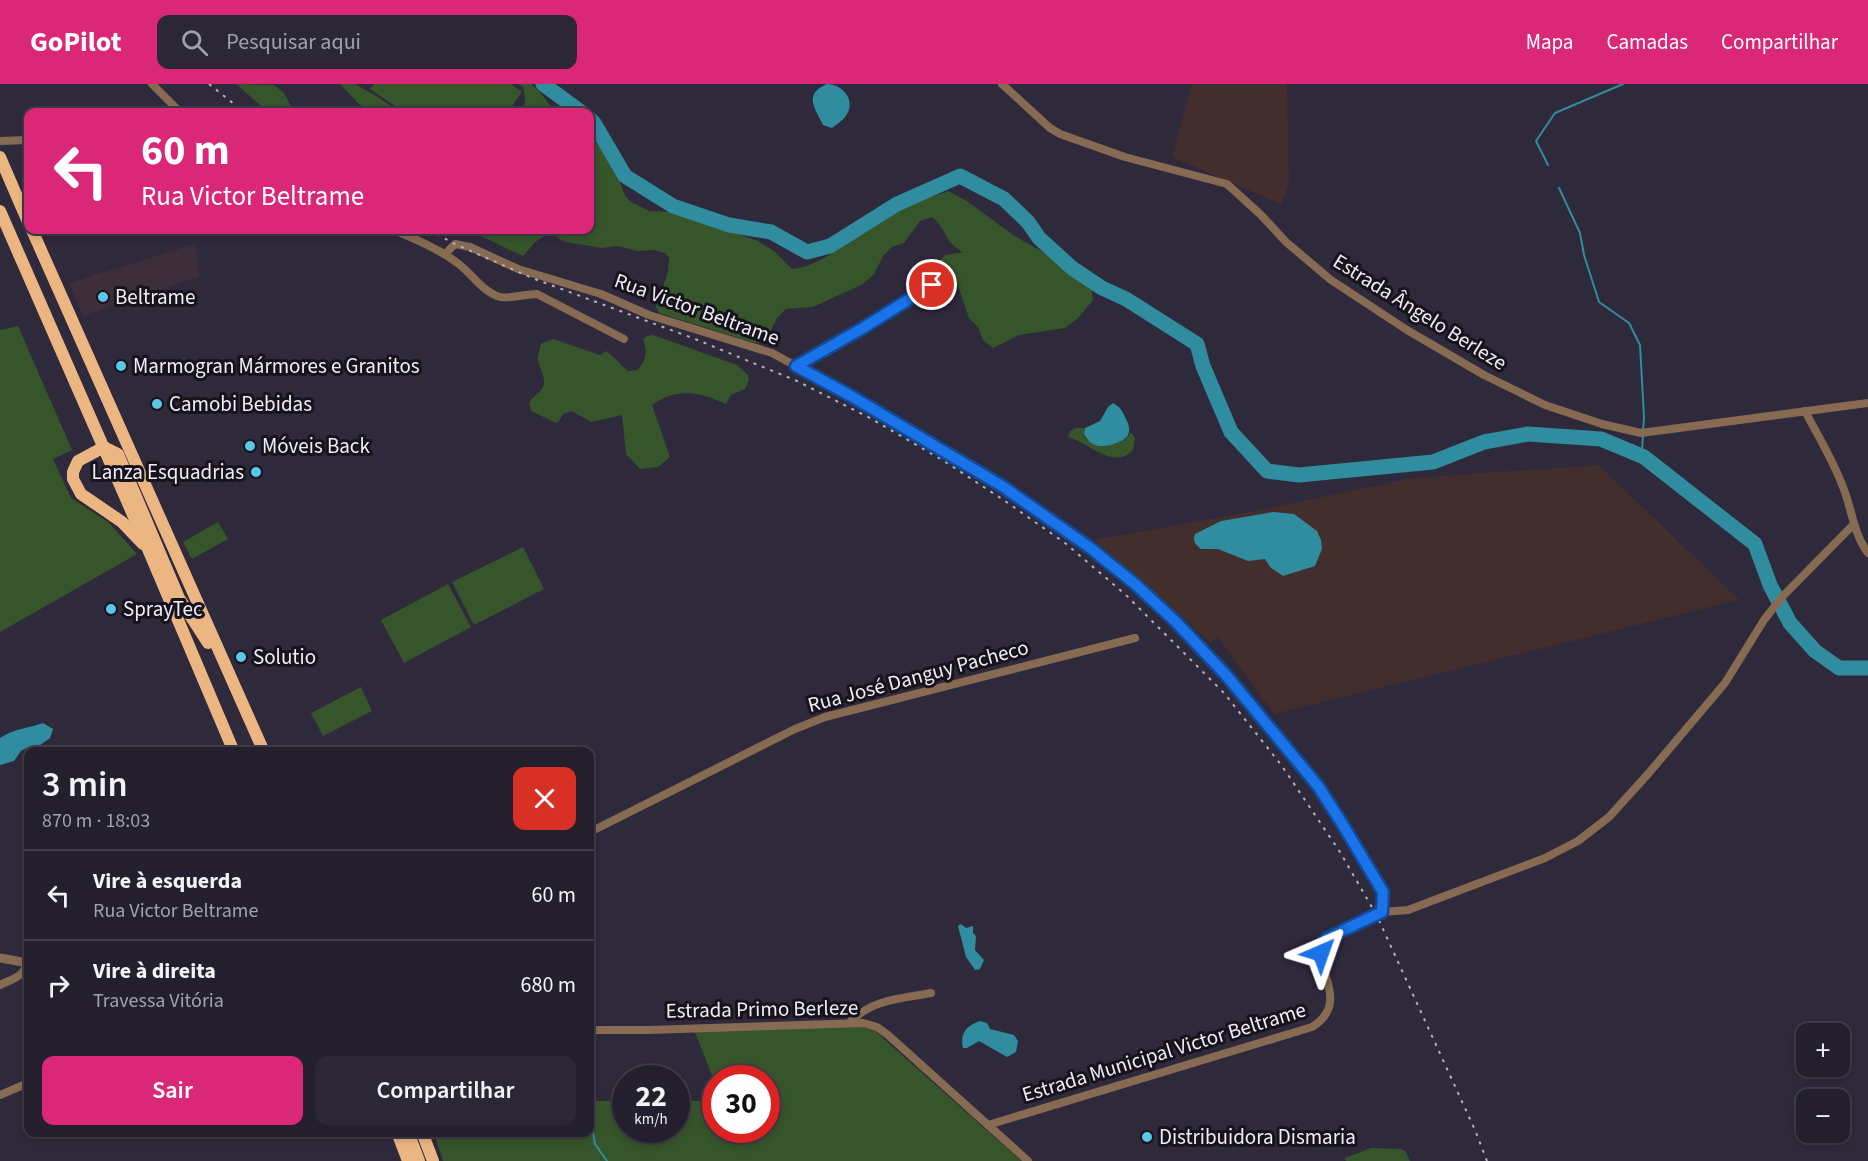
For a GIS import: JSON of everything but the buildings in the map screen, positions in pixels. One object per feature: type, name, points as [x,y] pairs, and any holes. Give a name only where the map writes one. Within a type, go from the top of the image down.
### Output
[{"type":"highway","points":[[0,157],[24,213]]},
{"type":"highway","points":[[0,211],[232,747]]},
{"type":"highway","points":[[34,234],[262,747]]},
{"type":"highway","points":[[104,447],[78,461],[73,472],[76,487],[88,501],[122,522],[148,549]]},
{"type":"highway","points":[[104,447],[118,454],[179,598],[225,668]]},
{"type":"highway","points":[[399,1137],[408,1161]]},
{"type":"highway","points":[[410,1137],[419,1161]]},
{"type":"highway","points":[[424,1137],[433,1161]]},
{"type":"street","points":[[152,84],[176,108]]},
{"type":"street","name":"Estrada Ângelo Berleze","points":[[1002,84],[1060,135],[1125,157],[1227,184],[1286,242],[1331,280],[1407,330],[1484,375],[1545,405],[1602,424],[1641,433],[1868,403]]},
{"type":"street","points":[[0,141],[24,140]]},
{"type":"street","points":[[402,234],[445,254],[465,268],[492,294],[508,298],[537,294],[624,339]]},
{"type":"street","name":"Rua Victor Beltrame","points":[[445,254],[455,244],[470,247],[518,269],[591,291],[649,315],[772,353],[851,396],[1002,486],[1089,547],[1159,606],[1226,675],[1318,786],[1383,892],[1382,912]]},
{"type":"street","points":[[796,366],[932,285]]},
{"type":"street","points":[[1805,411],[1832,460],[1844,488],[1858,536],[1868,553]]},
{"type":"street","name":"Estrada Municipal Victor Beltrame","points":[[988,1125],[1312,1027],[1326,1016],[1329,1009],[1330,987],[1321,953],[1323,942],[1327,938],[1382,912],[1408,910],[1545,858],[1578,841],[1609,817],[1717,692],[1747,650],[1764,620],[1782,597],[1854,524]]},
{"type":"street","points":[[1858,536],[1868,536]]},
{"type":"street","name":"Rua José Danguy Pacheco","points":[[594,830],[795,729],[825,717],[1135,638]]},
{"type":"street","points":[[0,958],[24,962]]},
{"type":"street","points":[[0,985],[24,972]]},
{"type":"street","points":[[850,1022],[860,1012],[881,1002],[930,993]]},
{"type":"street","name":"Estrada Primo Berleze","points":[[594,1030],[850,1022],[877,1027],[1028,1161]]},
{"type":"street","points":[[0,1095],[24,1085]]},
{"type":"shaded area","points":[[1192,84],[1287,84],[1289,185],[1281,204],[1172,157]]},
{"type":"shaded area","points":[[195,244],[199,276],[83,316],[69,283]]},
{"type":"shaded area","points":[[1599,465],[1739,600],[1274,714],[1218,637],[1211,643],[1094,540],[1255,511],[1413,478]]},
{"type":"green space","points":[[236,84],[274,85],[284,93],[292,108],[263,108]]},
{"type":"green space","points":[[340,84],[355,84],[393,108],[365,108]]},
{"type":"green space","points":[[374,84],[511,84],[522,92],[511,108],[398,108],[370,89]]},
{"type":"green space","points":[[518,84],[531,84],[552,108],[524,108],[523,87]]},
{"type":"green space","points":[[594,141],[607,157],[626,197],[631,202],[649,211],[675,212],[758,241],[775,252],[792,269],[817,262],[892,212],[948,191],[967,201],[1013,235],[1043,252],[1091,287],[1093,300],[1078,318],[1065,328],[1019,335],[993,348],[983,340],[978,327],[969,318],[958,286],[944,272],[940,260],[945,255],[963,252],[948,239],[941,226],[932,217],[920,221],[904,243],[892,247],[883,256],[874,274],[863,284],[813,307],[786,309],[777,318],[765,342],[755,343],[659,313],[656,307],[668,272],[669,258],[665,253],[654,250],[637,251],[618,246],[602,248],[563,241],[552,234],[594,234]]},
{"type":"green space","points":[[475,234],[548,234],[535,242],[523,256]]},
{"type":"green space","points":[[18,326],[72,450],[53,459],[71,498],[108,522],[137,554],[0,632],[0,330]]},
{"type":"green space","points":[[653,335],[737,365],[748,375],[749,380],[745,389],[731,395],[726,404],[689,393],[670,396],[652,405],[670,457],[658,467],[640,469],[626,454],[622,415],[591,422],[572,411],[563,414],[556,423],[531,411],[530,401],[544,385],[538,359],[541,344],[553,339],[600,355],[606,351],[628,371],[638,370],[645,355],[643,339]]},
{"type":"green space","points":[[1085,428],[1086,439],[1095,445],[1125,440],[1131,432],[1135,438],[1133,450],[1126,456],[1118,458],[1101,453],[1068,437],[1070,431]]},
{"type":"green space","points":[[218,522],[228,539],[192,559],[183,542]]},
{"type":"green space","points":[[523,547],[544,589],[474,625],[452,582]]},
{"type":"green space","points":[[448,584],[471,627],[404,663],[381,620]]},
{"type":"green space","points":[[361,687],[372,711],[323,736],[311,713]]},
{"type":"green space","points":[[858,1026],[874,1030],[1021,1161],[443,1161],[435,1137],[594,1137],[594,1101],[612,1101],[612,1143],[690,1143],[690,1101],[702,1101],[702,1143],[780,1143],[780,1065],[708,1065],[694,1030]]},
{"type":"green space","points":[[1371,1148],[1400,1149],[1405,1151],[1410,1161],[1346,1161],[1345,1158]]},
{"type":"water","points":[[827,84],[841,89],[850,105],[846,115],[832,128],[823,125],[813,102],[815,92]]},
{"type":"water","points":[[1113,403],[1126,419],[1129,433],[1123,440],[1111,445],[1098,446],[1087,439],[1084,434],[1085,428],[1100,421]]},
{"type":"water","points":[[1273,512],[1294,514],[1317,531],[1322,549],[1315,566],[1283,576],[1271,568],[1265,559],[1248,561],[1218,549],[1201,549],[1194,541],[1195,534],[1221,521]]},
{"type":"water","points":[[43,723],[53,729],[50,738],[37,747],[24,747],[14,761],[0,765],[0,738]]},
{"type":"water","points":[[961,924],[966,928],[973,926],[973,933],[976,936],[975,950],[984,960],[980,969],[975,970],[966,957],[958,926]]},
{"type":"water","points":[[980,1021],[987,1023],[990,1029],[1014,1035],[1018,1041],[1016,1052],[1007,1057],[979,1041],[963,1048],[963,1034],[971,1025]]},
{"type":"waterway","points":[[543,84],[576,108]]},
{"type":"waterway","points":[[1548,165],[1536,141],[1555,113],[1623,84]]},
{"type":"waterway","points":[[594,123],[625,176],[673,206],[729,225],[771,232],[807,252],[830,246],[897,204],[960,176],[1004,199],[1028,222],[1039,238],[1072,268],[1197,344],[1203,366],[1231,432],[1267,471],[1299,475],[1433,462],[1484,442],[1528,434],[1601,439],[1644,457],[1755,544],[1770,585],[1790,623],[1815,651],[1839,668],[1868,668]]},
{"type":"waterway","points":[[1559,188],[1580,233],[1584,255],[1599,302],[1629,323],[1640,345],[1643,430]]},
{"type":"waterway","points":[[1643,435],[1644,457]]},
{"type":"waterway","points":[[594,1137],[595,1144],[607,1161]]},
{"type":"railway","points":[[209,84],[239,108]]},
{"type":"railway","points":[[436,234],[532,278],[695,339],[797,381],[868,417],[944,461],[1005,501],[1065,543],[1126,595],[1224,693],[1282,766],[1340,852],[1377,916],[1487,1161]]},
{"type":"place","name":"Beltrame","points":[[103,297]]},
{"type":"place","name":"Marmogran Mármores e Granitos","points":[[121,366]]},
{"type":"place","name":"Camobi Bebidas","points":[[157,404]]},
{"type":"place","name":"Móveis Back","points":[[250,446]]},
{"type":"place","name":"Lanza Esquadrias","points":[[256,472]]},
{"type":"place","name":"SprayTec","points":[[111,609]]},
{"type":"place","name":"Solutio","points":[[241,657]]},
{"type":"place","name":"Distribuidora Dismaria","points":[[1147,1137]]},
{"type":"route","points":[[932,285],[796,366],[1002,486],[1089,547],[1135,584],[1175,621],[1226,675],[1318,786],[1383,892],[1382,912],[1327,938],[1321,947],[1321,953]]}]
